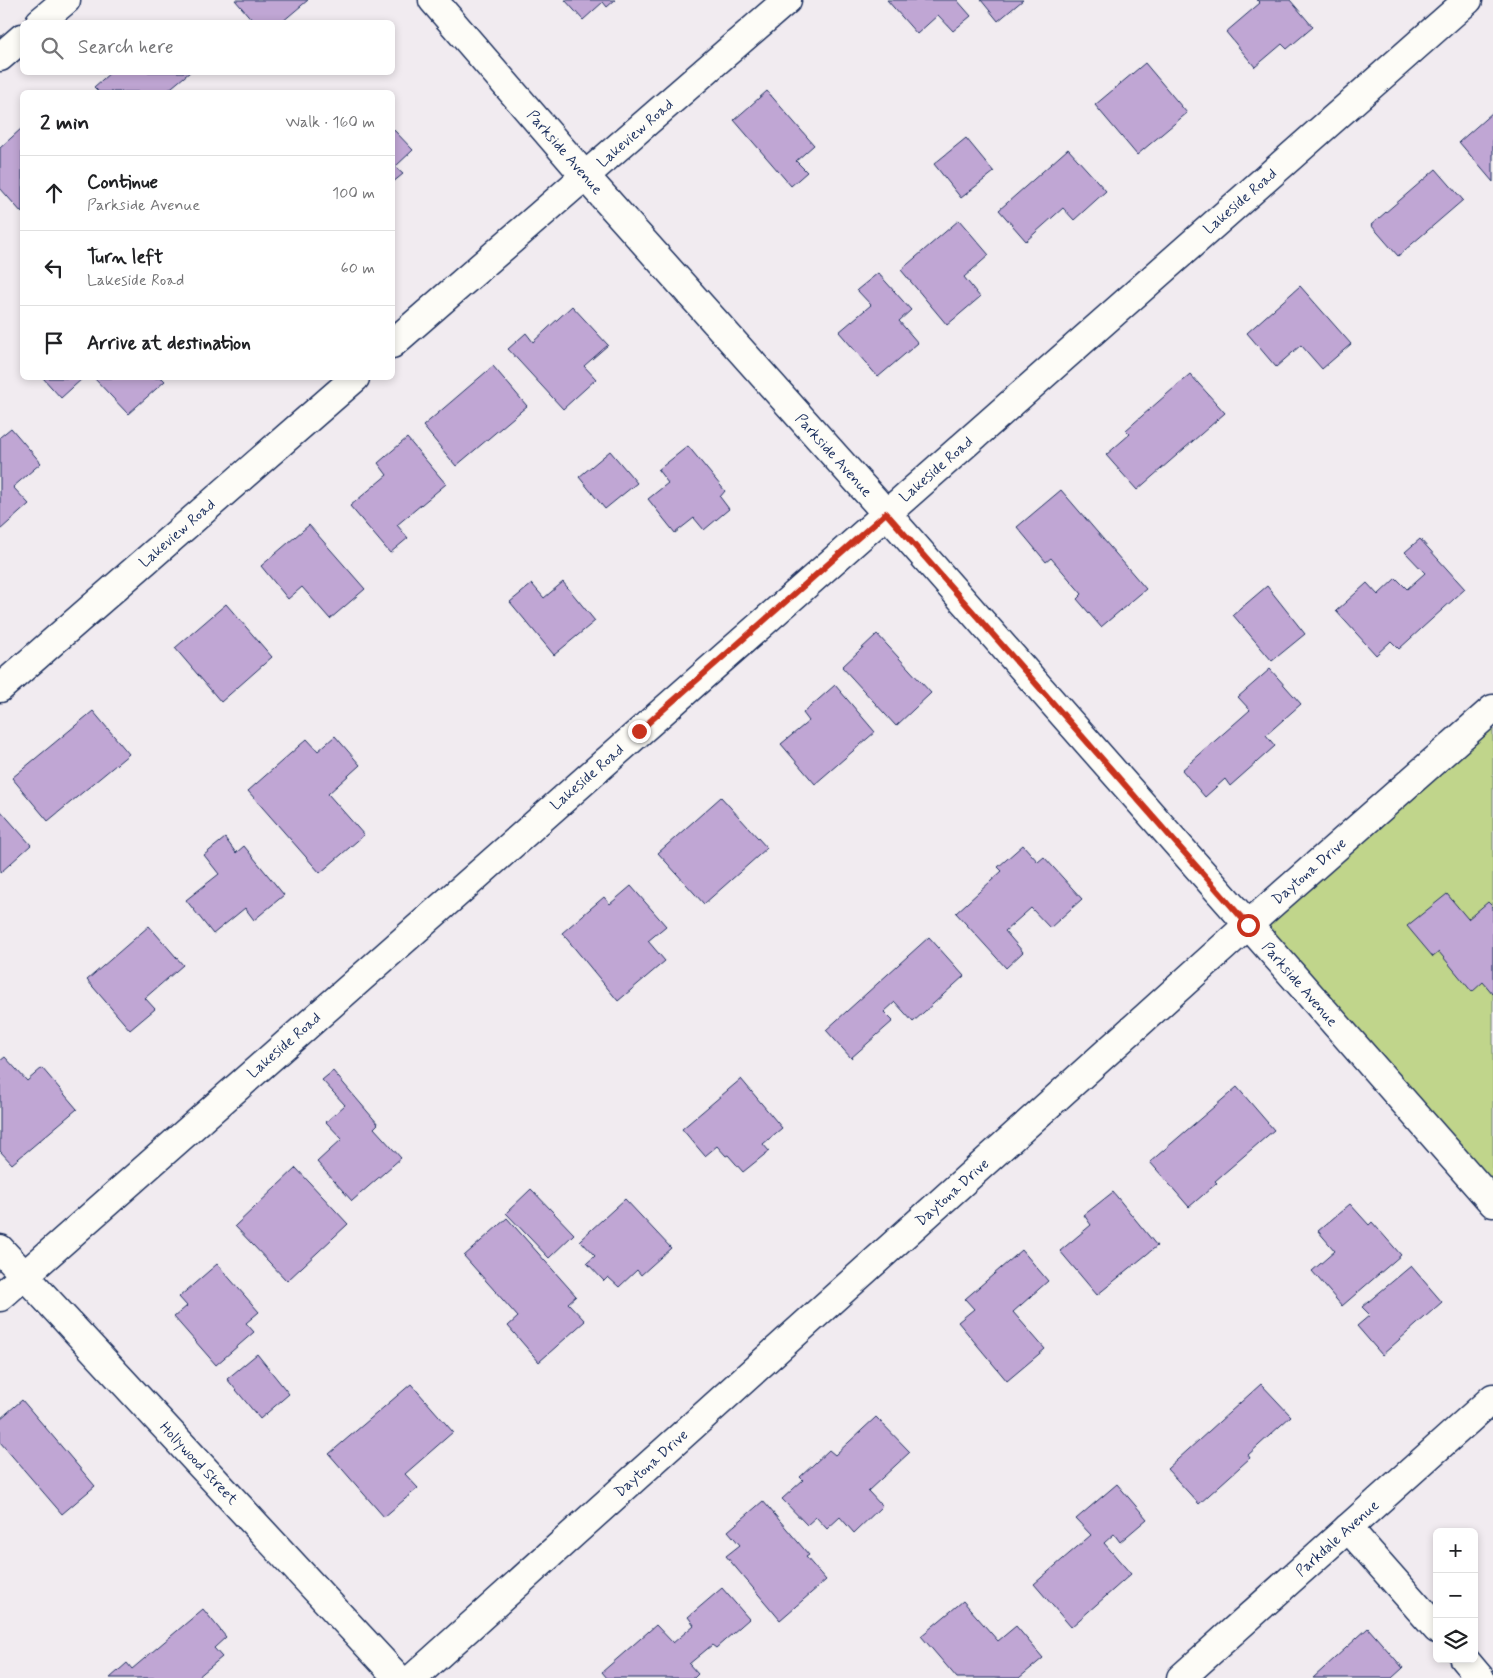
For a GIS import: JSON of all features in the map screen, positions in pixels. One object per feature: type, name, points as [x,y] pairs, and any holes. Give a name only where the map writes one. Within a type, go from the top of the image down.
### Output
[{"type":"street","points":[[42,20],[66,0]]},
{"type":"street","name":"Parkside Avenue","points":[[433,0],[586,176],[886,513],[1493,1203]]},
{"type":"street","name":"Lakeview Road","points":[[395,341],[787,0]]},
{"type":"street","name":"Lakeside Road","points":[[0,1297],[1468,0]]},
{"type":"street","points":[[0,57],[20,40]]},
{"type":"street","name":"Lakeview Road","points":[[0,688],[353,380]]},
{"type":"street","name":"Daytona Drive","points":[[413,1678],[1248,925],[1493,709]]},
{"type":"street","name":"Hollywood Street","points":[[0,1249],[398,1678]]},
{"type":"street","name":"Parkdale Avenue","points":[[1181,1678],[1493,1398]]},
{"type":"street","points":[[1348,1528],[1433,1624]]},
{"type":"street","points":[[1467,1663],[1480,1678]]},
{"type":"green space","points":[[1493,708],[1493,1202],[1250,924]]},
{"type":"building","points":[[235,0],[308,0],[284,20],[252,20]]},
{"type":"building","points":[[565,0],[615,0],[607,7],[603,2],[583,20]]},
{"type":"building","points":[[887,0],[957,0],[971,16],[953,31],[938,15],[917,34]]},
{"type":"building","points":[[981,0],[1023,0],[998,21]]},
{"type":"building","points":[[1257,0],[1290,0],[1313,27],[1287,49],[1282,44],[1255,67],[1226,32],[1260,3]]},
{"type":"building","points":[[1145,63],[1187,113],[1137,155],[1095,105]]},
{"type":"building","points":[[108,75],[186,75],[168,90],[97,90],[94,87]]},
{"type":"building","points":[[767,91],[814,145],[796,161],[807,172],[791,186],[734,120]]},
{"type":"building","points":[[1493,112],[1493,182],[1459,142]]},
{"type":"building","points":[[20,130],[20,211],[0,188],[0,148]]},
{"type":"building","points":[[395,131],[413,150],[395,167]]},
{"type":"building","points":[[966,138],[994,172],[961,198],[934,164]]},
{"type":"building","points":[[1068,149],[1106,191],[1074,220],[1063,208],[1026,241],[999,210]]},
{"type":"building","points":[[395,167],[403,174],[395,181]]},
{"type":"building","points":[[1436,169],[1463,200],[1398,256],[1371,225]]},
{"type":"building","points":[[959,220],[989,255],[964,277],[980,297],[947,325],[901,270]]},
{"type":"building","points":[[878,273],[911,310],[899,321],[918,343],[878,377],[839,332],[871,305],[857,290]]},
{"type":"building","points":[[1300,286],[1351,344],[1322,369],[1301,345],[1276,367],[1247,333]]},
{"type":"building","points":[[572,306],[608,345],[584,366],[596,379],[563,409],[508,349],[526,333],[533,342]]},
{"type":"building","points":[[493,366],[527,406],[456,466],[423,426]]},
{"type":"building","points":[[1190,374],[1225,413],[1137,490],[1106,455],[1130,434],[1126,430]]},
{"type":"building","points":[[45,380],[81,380],[61,398]]},
{"type":"building","points":[[96,380],[165,381],[128,414]]},
{"type":"building","points":[[11,428],[41,463],[13,487],[29,504],[0,530],[0,437]]},
{"type":"building","points":[[407,438],[446,484],[397,525],[408,538],[390,553],[350,506],[387,475],[378,463]]},
{"type":"building","points":[[688,446],[725,491],[720,497],[729,509],[704,530],[694,518],[675,533],[648,499],[668,483],[658,470]]},
{"type":"building","points":[[610,451],[637,483],[605,509],[579,477]]},
{"type":"building","points":[[1061,490],[1146,589],[1101,627],[1077,599],[1082,594],[1051,558],[1046,562],[1017,527]]},
{"type":"building","points":[[309,525],[365,589],[330,619],[302,587],[288,599],[261,566]]},
{"type":"building","points":[[1420,539],[1465,589],[1399,649],[1391,641],[1376,655],[1336,611],[1367,583],[1378,595],[1396,578],[1407,589],[1425,573],[1405,552]]},
{"type":"building","points":[[563,582],[595,621],[554,655],[510,602],[532,584],[544,598]]},
{"type":"building","points":[[1267,586],[1305,634],[1272,661],[1233,615]]},
{"type":"building","points":[[226,604],[272,657],[221,702],[175,648]]},
{"type":"building","points":[[877,634],[931,693],[896,726],[842,667]]},
{"type":"building","points":[[1270,669],[1301,704],[1266,735],[1275,746],[1230,786],[1225,779],[1205,797],[1182,770],[1250,710],[1238,697]]},
{"type":"building","points":[[835,685],[875,732],[815,784],[781,744],[809,721],[803,713]]},
{"type":"building","points":[[93,711],[129,754],[48,821],[12,778]]},
{"type":"building","points":[[335,736],[360,765],[328,794],[364,835],[320,873],[248,791],[307,739],[318,751]]},
{"type":"building","points":[[721,797],[767,848],[704,904],[658,853]]},
{"type":"building","points":[[0,810],[31,845],[0,873]]},
{"type":"building","points":[[225,838],[236,853],[244,846],[284,895],[254,920],[245,908],[213,934],[186,900],[219,874],[204,855]]},
{"type":"building","points":[[1023,845],[1038,862],[1044,857],[1082,899],[1050,928],[1031,908],[1005,931],[1023,952],[1006,968],[956,913],[1002,871],[998,867]]},
{"type":"building","points":[[631,886],[666,926],[648,941],[665,961],[618,1001],[562,933],[604,897],[610,904]]},
{"type":"building","points":[[1447,894],[1468,919],[1488,902],[1493,907],[1493,994],[1483,982],[1472,992],[1439,952],[1433,957],[1407,926]]},
{"type":"building","points":[[149,926],[183,965],[145,998],[155,1009],[130,1030],[87,980]]},
{"type":"building","points":[[929,937],[964,976],[913,1022],[895,1002],[884,1012],[893,1021],[851,1058],[826,1030]]},
{"type":"building","points":[[5,1057],[27,1081],[42,1068],[77,1109],[12,1164],[0,1151],[0,1061]]},
{"type":"building","points":[[333,1071],[378,1124],[374,1128],[401,1158],[352,1201],[317,1162],[342,1139],[326,1122],[345,1105],[322,1080]]},
{"type":"building","points":[[741,1079],[782,1128],[763,1144],[769,1151],[743,1172],[717,1146],[705,1156],[682,1129]]},
{"type":"building","points":[[1237,1087],[1274,1130],[1215,1181],[1217,1183],[1189,1207],[1150,1162]]},
{"type":"building","points":[[296,1168],[348,1224],[287,1281],[235,1226]]},
{"type":"building","points":[[531,1189],[574,1234],[549,1258],[506,1213]]},
{"type":"building","points":[[1113,1192],[1157,1246],[1097,1295],[1060,1251],[1091,1225],[1084,1215]]},
{"type":"building","points":[[625,1199],[671,1248],[641,1275],[637,1270],[619,1287],[608,1277],[604,1281],[587,1263],[595,1256],[580,1240]]},
{"type":"building","points":[[1350,1204],[1369,1225],[1372,1222],[1401,1255],[1342,1306],[1312,1271],[1335,1251],[1318,1231]]},
{"type":"building","points":[[507,1218],[576,1296],[568,1303],[585,1321],[539,1362],[508,1326],[518,1317],[464,1256]]},
{"type":"building","points":[[1022,1250],[1048,1281],[1013,1312],[1045,1349],[1007,1381],[958,1322],[974,1309],[965,1299]]},
{"type":"building","points":[[217,1264],[259,1312],[246,1323],[254,1332],[216,1365],[174,1317],[187,1306],[179,1297]]},
{"type":"building","points":[[1411,1266],[1442,1302],[1382,1355],[1357,1326],[1370,1315],[1362,1307]]},
{"type":"building","points":[[257,1354],[289,1394],[260,1419],[227,1379]]},
{"type":"building","points":[[411,1384],[453,1432],[405,1474],[418,1488],[384,1517],[329,1454]]},
{"type":"building","points":[[1261,1384],[1291,1416],[1248,1455],[1250,1458],[1199,1504],[1167,1469]]},
{"type":"building","points":[[22,1400],[95,1486],[62,1514],[0,1442],[0,1419]]},
{"type":"building","points":[[876,1417],[910,1452],[868,1491],[882,1506],[854,1533],[840,1517],[827,1529],[816,1517],[807,1525],[782,1499],[803,1480],[800,1477],[829,1450],[835,1455]]},
{"type":"building","points":[[1117,1484],[1147,1519],[1120,1542],[1114,1534],[1104,1543],[1131,1574],[1071,1627],[1034,1584],[1091,1535],[1076,1519]]},
{"type":"building","points":[[763,1501],[809,1555],[806,1557],[826,1580],[780,1620],[726,1556],[740,1545],[728,1531]]},
{"type":"building","points":[[722,1588],[749,1619],[716,1648],[712,1645],[689,1664],[698,1674],[694,1678],[607,1678],[602,1672],[656,1625],[673,1643],[694,1625],[688,1617]]},
{"type":"building","points":[[963,1601],[998,1641],[1016,1626],[1043,1658],[1019,1678],[957,1678],[921,1636]]},
{"type":"building","points":[[203,1609],[226,1637],[214,1648],[222,1657],[197,1678],[110,1678],[127,1663],[132,1669]]},
{"type":"building","points":[[1368,1628],[1403,1668],[1392,1678],[1313,1678]]},
{"type":"route","points":[[639,731],[886,513],[1248,925]]}]
